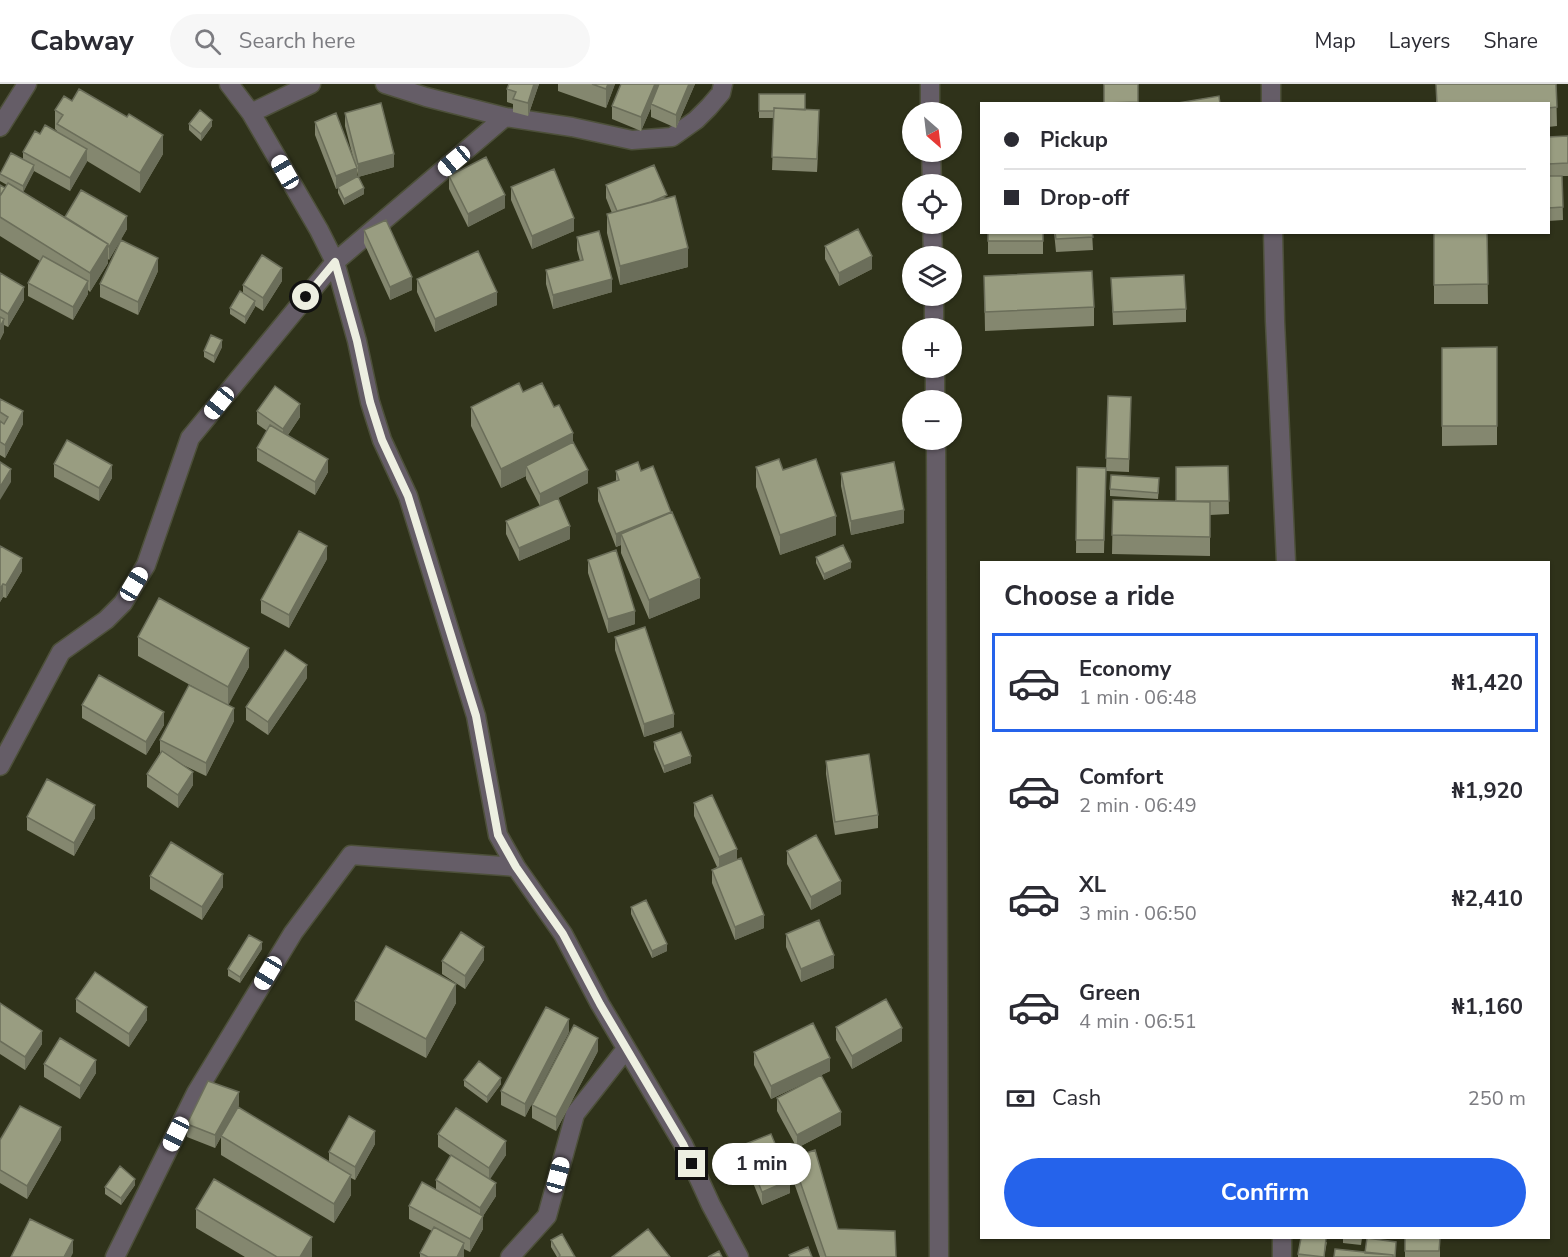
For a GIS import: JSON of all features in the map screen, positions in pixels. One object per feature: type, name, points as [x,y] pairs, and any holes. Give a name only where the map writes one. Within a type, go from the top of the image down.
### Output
[{"type":"street","points":[[0,127],[27,84]]},
{"type":"street","points":[[229,84],[251,113],[335,262],[357,341],[370,402],[382,440],[408,496],[476,716],[498,835],[516,867],[563,934],[626,1048],[683,1144],[711,1205],[739,1257]]},
{"type":"street","points":[[251,113],[311,84]]},
{"type":"street","points":[[385,84],[505,117],[572,127],[632,140],[672,137],[696,120],[709,107],[721,93],[723,84]]},
{"type":"street","points":[[930,84],[930,102]]},
{"type":"street","points":[[1271,84],[1271,102]]},
{"type":"street","points":[[0,766],[61,652],[106,620],[123,603],[146,565],[190,438],[335,262],[505,117]]},
{"type":"street","points":[[1273,234],[1286,561]]},
{"type":"street","points":[[936,450],[939,1257]]},
{"type":"street","points":[[115,1257],[196,1094],[293,933],[351,855],[516,867]]},
{"type":"street","points":[[510,1257],[547,1216],[575,1114],[626,1048]]},
{"type":"street","points":[[1282,1239],[1282,1257]]},
{"type":"building","points":[[509,84],[534,84],[528,103],[513,99],[516,92],[507,89]]},
{"type":"building","points":[[592,84],[608,84],[606,89]]},
{"type":"building","points":[[621,84],[655,84],[641,117],[612,106]]},
{"type":"building","points":[[659,84],[689,84],[676,115],[651,104]]},
{"type":"building","points":[[1104,84],[1138,84],[1138,102],[1104,102]]},
{"type":"building","points":[[1436,84],[1556,84],[1557,107],[1550,108],[1550,102],[1437,102]]},
{"type":"building","points":[[79,89],[127,117],[129,114],[163,135],[140,173],[57,124],[63,115],[55,110],[64,96],[72,101]]},
{"type":"building","points":[[759,94],[805,94],[805,110],[774,108],[774,111],[759,111]]},
{"type":"building","points":[[1219,96],[1220,102],[1184,102]]},
{"type":"building","points":[[381,103],[394,154],[358,164],[345,113]]},
{"type":"building","points":[[774,108],[819,110],[817,159],[772,157]]},
{"type":"building","points":[[200,110],[212,120],[201,134],[189,124]]},
{"type":"building","points":[[336,113],[357,168],[336,176],[315,122]]},
{"type":"building","points":[[45,125],[87,149],[70,178],[23,152],[35,131],[40,134]]},
{"type":"building","points":[[1568,136],[1568,163],[1550,164],[1550,137]]},
{"type":"building","points":[[11,153],[34,165],[23,186],[0,174]]},
{"type":"building","points":[[486,157],[505,195],[468,214],[449,176]]},
{"type":"building","points":[[654,165],[667,195],[617,211],[606,185]]},
{"type":"building","points":[[554,169],[574,218],[532,236],[511,187]]},
{"type":"building","points":[[358,176],[364,188],[344,199],[338,187]]},
{"type":"building","points":[[1550,176],[1562,176],[1563,207],[1550,208]]},
{"type":"building","points":[[8,183],[108,244],[90,273],[0,217],[0,196]]},
{"type":"building","points":[[0,185],[5,188],[0,196]]},
{"type":"building","points":[[81,190],[127,216],[109,247],[108,244],[65,217]]},
{"type":"building","points":[[675,196],[688,248],[620,266],[607,214]]},
{"type":"building","points":[[386,220],[412,277],[390,287],[364,230]]},
{"type":"building","points":[[858,229],[872,256],[839,273],[825,246]]},
{"type":"building","points":[[599,231],[612,279],[553,295],[546,270],[583,260],[577,237]]},
{"type":"building","points":[[988,234],[1043,234],[1043,241],[988,241]]},
{"type":"building","points":[[1055,234],[1092,234],[1093,237],[1056,239]]},
{"type":"building","points":[[1434,234],[1487,234],[1488,284],[1434,285]]},
{"type":"building","points":[[121,240],[158,258],[138,302],[100,284]]},
{"type":"building","points":[[478,251],[497,292],[435,319],[417,279]]},
{"type":"building","points":[[262,255],[282,268],[263,298],[243,285]]},
{"type":"building","points":[[43,256],[88,281],[73,307],[28,283]]},
{"type":"building","points":[[1092,271],[1094,307],[985,312],[984,276]]},
{"type":"building","points":[[0,273],[24,287],[8,314],[0,309]]},
{"type":"building","points":[[1184,275],[1186,309],[1113,312],[1111,278]]},
{"type":"building","points":[[240,291],[255,301],[245,317],[230,308]]},
{"type":"building","points":[[211,335],[222,340],[214,356],[204,351]]},
{"type":"building","points":[[1497,347],[1497,426],[1442,426],[1442,348]]},
{"type":"building","points":[[519,383],[523,392],[542,383],[554,407],[559,405],[573,433],[501,469],[471,407]]},
{"type":"building","points":[[275,386],[300,404],[283,429],[257,411]]},
{"type":"building","points":[[1108,396],[1131,397],[1129,459],[1106,458]]},
{"type":"building","points":[[0,399],[23,411],[5,445],[0,442],[0,421],[4,424],[8,417],[0,412]]},
{"type":"building","points":[[270,425],[328,459],[315,482],[257,448]]},
{"type":"building","points":[[67,440],[112,465],[99,488],[54,464]]},
{"type":"building","points":[[573,442],[588,470],[540,494],[526,466]]},
{"type":"building","points":[[779,459],[783,470],[816,459],[836,516],[780,535],[756,467]]},
{"type":"building","points":[[0,462],[11,469],[0,487]]},
{"type":"building","points":[[638,462],[641,471],[653,466],[671,512],[616,534],[598,488],[619,480],[616,471]]},
{"type":"building","points":[[894,462],[904,510],[851,521],[841,473]]},
{"type":"building","points":[[1228,466],[1229,501],[1176,501],[1176,467]]},
{"type":"building","points":[[1077,467],[1106,468],[1104,540],[1076,540]]},
{"type":"building","points":[[1111,475],[1159,478],[1158,493],[1110,489]]},
{"type":"building","points":[[558,498],[570,526],[519,548],[506,521]]},
{"type":"building","points":[[1113,500],[1210,502],[1210,537],[1112,535]]},
{"type":"building","points":[[672,512],[700,578],[649,600],[621,534]]},
{"type":"building","points":[[299,531],[327,546],[289,615],[261,600]]},
{"type":"building","points":[[843,545],[851,562],[824,574],[816,557]]},
{"type":"building","points":[[0,546],[22,558],[6,585],[3,584],[0,589]]},
{"type":"building","points":[[616,550],[635,611],[608,619],[588,560]]},
{"type":"building","points":[[159,598],[249,648],[228,687],[138,637]]},
{"type":"building","points":[[645,627],[674,714],[644,724],[615,637]]},
{"type":"building","points":[[285,650],[307,665],[268,722],[246,707]]},
{"type":"building","points":[[99,675],[164,712],[146,742],[82,705]]},
{"type":"building","points":[[189,685],[234,708],[206,763],[160,740]]},
{"type":"building","points":[[681,732],[691,756],[664,766],[654,742]]},
{"type":"building","points":[[162,751],[193,772],[178,795],[147,774]]},
{"type":"building","points":[[869,754],[878,815],[835,822],[826,761]]},
{"type":"building","points":[[47,779],[95,805],[74,843],[27,817]]},
{"type":"building","points":[[712,795],[737,849],[719,857],[694,803]]},
{"type":"building","points":[[816,835],[841,881],[811,897],[787,851]]},
{"type":"building","points":[[171,842],[223,874],[202,907],[150,876]]},
{"type":"building","points":[[741,858],[764,915],[735,927],[712,870]]},
{"type":"building","points":[[646,900],[667,944],[652,951],[631,907]]},
{"type":"building","points":[[819,920],[834,955],[801,969],[786,934]]},
{"type":"building","points":[[461,932],[484,947],[465,976],[442,961]]},
{"type":"building","points":[[249,935],[262,942],[240,977],[228,969]]},
{"type":"building","points":[[386,946],[456,984],[426,1039],[355,1001]]},
{"type":"building","points":[[95,972],[147,1007],[129,1034],[76,999]]},
{"type":"building","points":[[886,999],[902,1028],[852,1056],[836,1027]]},
{"type":"building","points":[[0,1003],[42,1031],[25,1057],[0,1041]]},
{"type":"building","points":[[546,1007],[569,1019],[525,1104],[501,1091]]},
{"type":"building","points":[[813,1023],[830,1058],[771,1086],[754,1052]]},
{"type":"building","points":[[574,1025],[598,1038],[556,1117],[532,1105]]},
{"type":"building","points":[[60,1038],[96,1060],[80,1086],[44,1064]]},
{"type":"building","points":[[479,1061],[501,1078],[487,1097],[464,1080]]},
{"type":"building","points":[[821,1075],[841,1112],[797,1135],[777,1098]]},
{"type":"building","points":[[208,1081],[239,1092],[215,1135],[187,1124]]},
{"type":"building","points":[[20,1106],[61,1127],[27,1186],[0,1170],[0,1140]]},
{"type":"building","points":[[238,1107],[351,1175],[334,1204],[221,1136]]},
{"type":"building","points":[[456,1108],[506,1141],[489,1168],[438,1134]]},
{"type":"building","points":[[349,1116],[375,1131],[355,1167],[329,1152]]},
{"type":"building","points":[[771,1134],[790,1180],[762,1192],[743,1145]]},
{"type":"building","points":[[815,1150],[838,1229],[895,1231],[896,1257],[826,1257],[792,1158]]},
{"type":"building","points":[[451,1155],[496,1183],[480,1208],[436,1180]]},
{"type":"building","points":[[120,1166],[135,1179],[121,1198],[105,1187]]},
{"type":"building","points":[[214,1179],[312,1237],[300,1257],[277,1257],[196,1209]]},
{"type":"building","points":[[422,1182],[483,1216],[470,1239],[409,1206]]},
{"type":"building","points":[[30,1219],[73,1240],[64,1257],[11,1257]]},
{"type":"building","points":[[434,1227],[464,1243],[457,1257],[428,1257],[420,1253]]},
{"type":"building","points":[[648,1229],[670,1257],[612,1257]]},
{"type":"building","points":[[562,1234],[575,1257],[559,1257],[551,1240]]},
{"type":"building","points":[[1301,1239],[1326,1239],[1324,1257],[1298,1254]]},
{"type":"building","points":[[1367,1239],[1396,1242],[1395,1257],[1365,1253]]},
{"type":"building","points":[[1405,1239],[1440,1239],[1439,1251],[1405,1251]]},
{"type":"building","points":[[808,1247],[812,1257],[790,1257],[789,1255]]},
{"type":"building","points":[[1335,1249],[1393,1255],[1393,1257],[1334,1257]]},
{"type":"building","points":[[719,1251],[722,1257],[708,1257]]},
{"type":"route","points":[[306,297],[335,262],[357,341],[370,402],[382,440],[408,496],[476,716],[498,835],[516,867],[563,934],[600,1004],[683,1144],[692,1164]]}]
